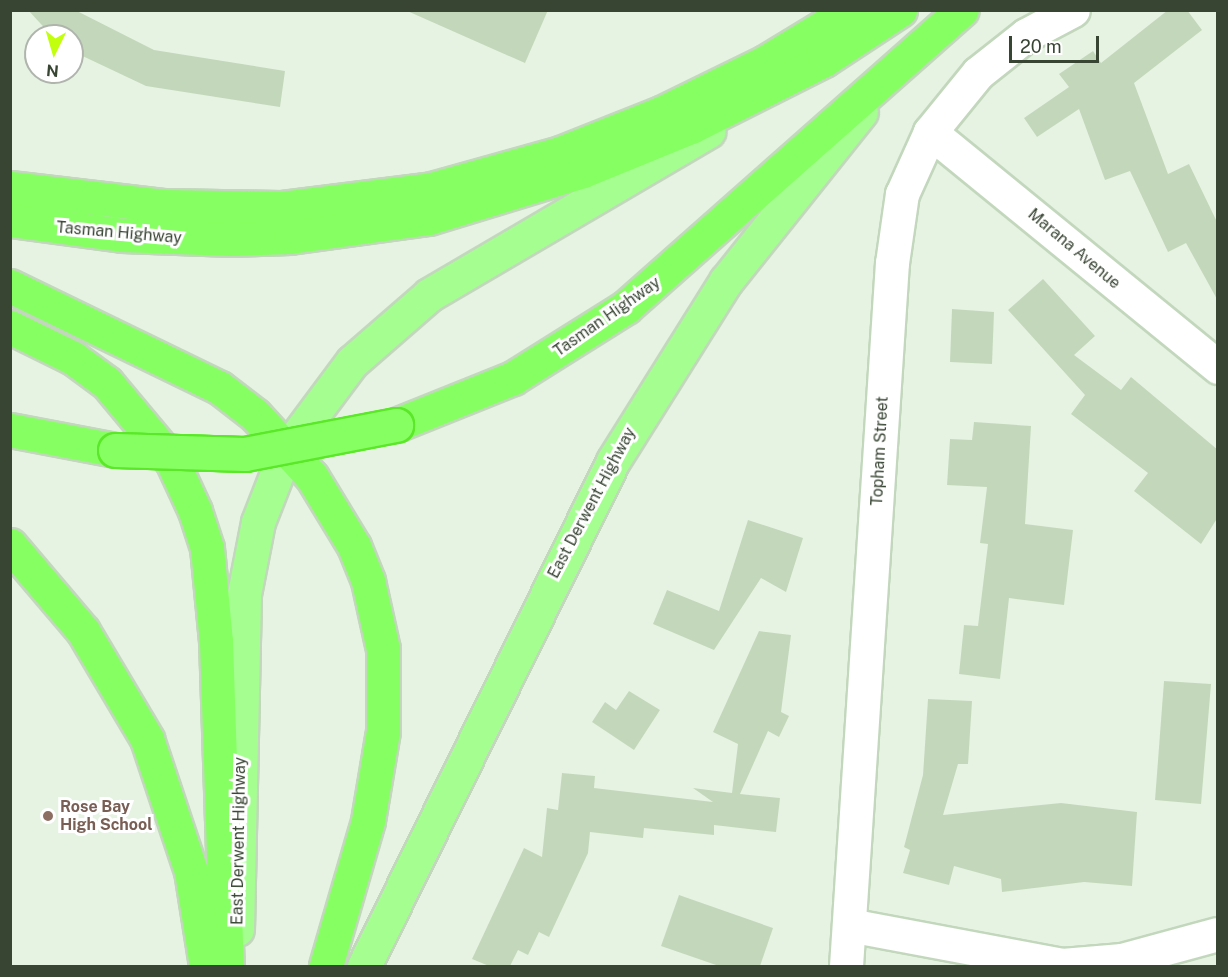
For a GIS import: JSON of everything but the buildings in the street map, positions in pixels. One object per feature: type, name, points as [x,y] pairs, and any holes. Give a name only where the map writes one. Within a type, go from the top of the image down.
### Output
[{"type":"highway","name":"Tasman Highway","points":[[10,188],[163,206],[280,208],[432,189],[560,153],[661,113],[765,62],[851,10]]},
{"type":"highway","name":"Tasman Highway","points":[[10,220],[122,235],[231,239],[290,237],[429,218],[526,190],[632,151],[824,60],[900,10]]},
{"type":"highway","name":"Tasman Highway","points":[[10,430],[115,450],[245,454],[396,425],[513,378],[626,308],[886,80],[962,10]]},
{"type":"highway","points":[[10,286],[220,388],[255,415],[312,477],[354,546],[368,581],[383,649],[384,731],[368,821],[326,966]]},
{"type":"highway","points":[[10,327],[72,358],[107,383],[141,418],[172,461],[195,511],[211,582],[227,966]]},
{"type":"highway","points":[[10,545],[83,631],[147,739],[192,871],[206,966]]},
{"type":"main road","points":[[296,437],[351,362],[429,295],[824,60]]},
{"type":"main road","name":"East Derwent Highway","points":[[364,966],[613,461],[726,281],[886,80]]},
{"type":"main road","name":"East Derwent Highway","points":[[234,966],[243,824],[238,680],[244,594],[258,522],[279,468]]},
{"type":"street","name":"Topham Street","points":[[846,966],[892,262],[902,194],[930,132],[1001,52],[1073,10]]},
{"type":"street","name":"Marana Avenue","points":[[930,132],[1218,367]]},
{"type":"street","points":[[849,926],[1062,965],[1122,960],[1218,934]]},
{"type":"place","name":"Rose Bay High School","points":[[48,816]]}]
